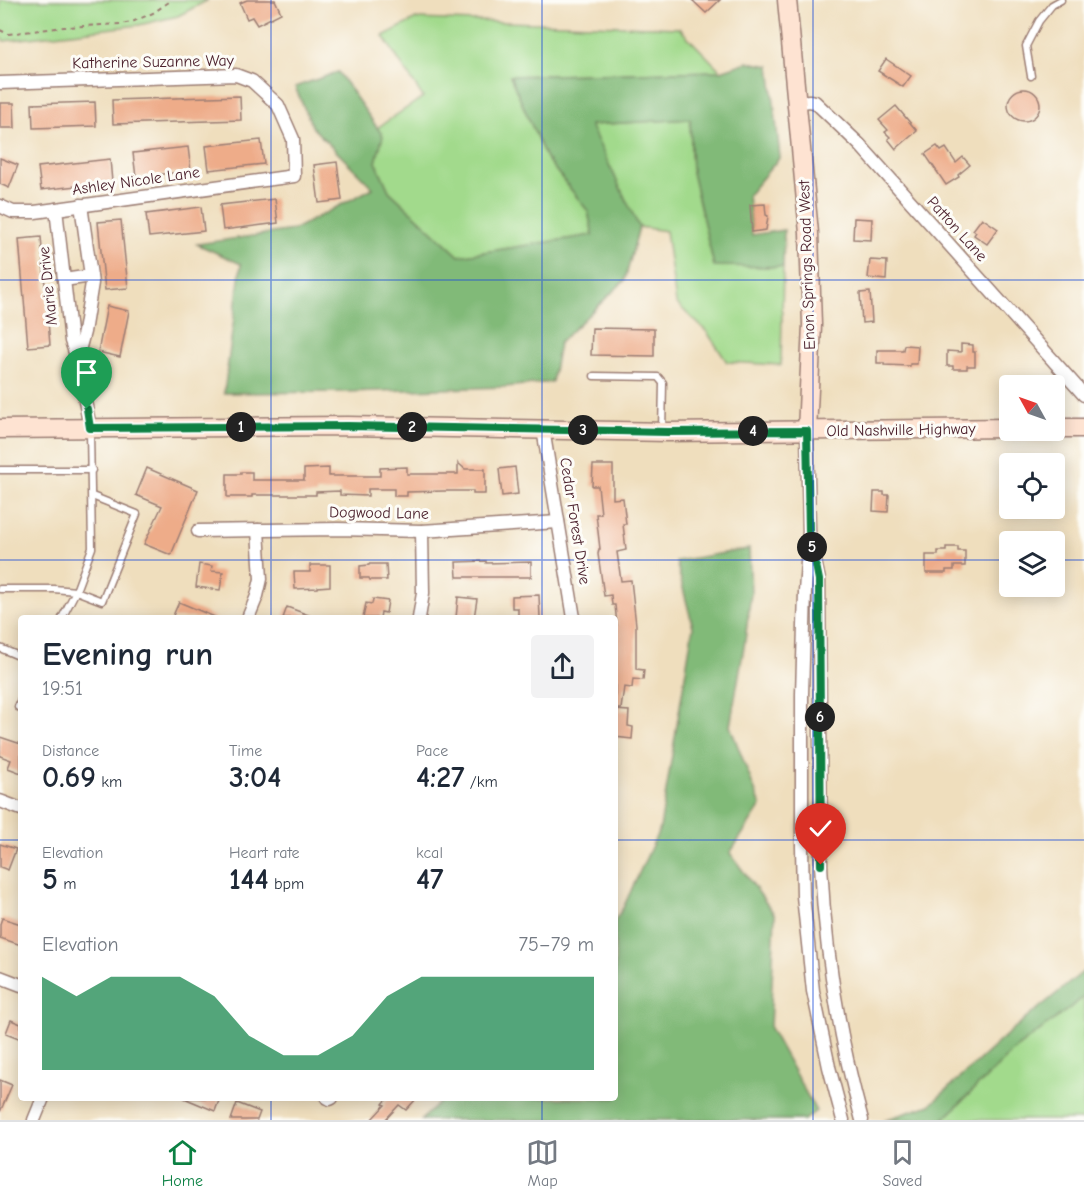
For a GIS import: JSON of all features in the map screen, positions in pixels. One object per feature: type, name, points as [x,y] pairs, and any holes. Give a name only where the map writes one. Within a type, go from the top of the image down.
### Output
[{"type":"main road","name":"Enon Springs Road West","points":[[787,0],[809,233],[812,325],[807,431]]},
{"type":"main road","name":"Old Nashville Highway","points":[[0,429],[348,426],[662,432],[999,428]]},
{"type":"main road","points":[[1065,428],[1084,428]]},
{"type":"street","name":"Katherine Suzanne Way","points":[[0,83],[236,75],[252,81],[278,105],[293,139],[294,176],[278,178]]},
{"type":"street","name":"Patton Lane","points":[[796,103],[815,102],[860,145],[1084,395]]},
{"type":"street","name":"Ashley Nicole Lane","points":[[0,206],[13,212],[35,212],[278,178]]},
{"type":"street","name":"Marie Drive","points":[[77,358],[92,283],[81,205]]},
{"type":"street","name":"Marie Drive","points":[[56,209],[70,341],[77,358],[90,428]]},
{"type":"street","points":[[64,280],[91,276]]},
{"type":"street","name":"Cedar Forest Drive","points":[[543,429],[574,615]]},
{"type":"street","name":"Enon Springs Road West","points":[[807,431],[809,531],[802,694],[802,857],[805,922],[813,991],[843,1120]]},
{"type":"street","name":"Dogwood Lane","points":[[198,531],[338,529],[422,531],[558,522]]},
{"type":"street","points":[[249,615],[261,579],[258,530]]},
{"type":"street","points":[[419,615],[423,593],[422,531]]},
{"type":"street","name":"Enon Springs Road West","points":[[809,531],[819,580],[821,854],[826,939],[838,1019],[862,1120]]},
{"type":"street","points":[[0,801],[18,807]]},
{"type":"street","points":[[0,977],[18,984]]},
{"type":"street","points":[[819,1022],[838,1019]]},
{"type":"street","points":[[34,1120],[42,1101]]},
{"type":"lane","points":[[1031,76],[1026,46],[1039,21],[1052,5],[1061,0]]},
{"type":"lane","points":[[594,376],[658,377],[663,383],[662,432]]},
{"type":"lane","points":[[64,615],[76,591],[92,548],[90,428]]},
{"type":"lane","points":[[0,470],[92,470]]},
{"type":"lane","points":[[0,589],[76,591],[102,601],[137,514],[92,496]]},
{"type":"lane","points":[[0,648],[18,656]]},
{"type":"path","points":[[0,36],[1,31],[8,34],[132,22],[153,13],[172,0]]},
{"type":"green space","points":[[0,0],[208,0],[178,16],[139,25],[4,41],[0,37]]},
{"type":"green space","points":[[416,19],[679,28],[721,71],[510,76],[546,158],[588,211],[593,235],[459,256],[389,191],[376,162],[382,136],[377,128],[423,97],[383,36]]},
{"type":"green space","points":[[747,62],[770,66],[780,157],[748,195],[752,235],[784,230],[783,267],[714,266],[692,172],[690,119],[590,125],[639,227],[625,280],[559,343],[552,382],[505,387],[224,393],[241,264],[197,244],[293,230],[373,188],[313,128],[295,87],[338,72],[383,136],[376,162],[389,191],[459,256],[593,235],[588,211],[546,158],[510,76],[721,71]]},
{"type":"green space","points":[[690,119],[692,172],[714,265],[783,267],[781,365],[727,362],[707,332],[676,303],[666,231],[639,227],[589,125]]},
{"type":"green space","points":[[749,549],[751,593],[730,726],[761,806],[730,853],[775,915],[770,1028],[816,1111],[804,1120],[421,1120],[441,1101],[618,1101],[618,916],[660,828],[693,627],[676,561]]},
{"type":"green space","points":[[1084,971],[1084,997],[1014,1050],[943,1120],[884,1120],[930,1105],[1012,1030]]},
{"type":"green space","points":[[1084,997],[1084,1120],[943,1120],[1014,1050]]},
{"type":"building","points":[[247,0],[275,0],[281,13],[257,25],[252,17],[247,19],[240,3]]},
{"type":"building","points":[[692,0],[720,0],[706,13]]},
{"type":"building","points":[[886,59],[911,76],[903,87],[878,71]]},
{"type":"building","points":[[1024,89],[1035,94],[1040,105],[1035,116],[1024,121],[1013,116],[1008,105],[1013,94]]},
{"type":"building","points":[[240,96],[241,120],[113,124],[112,100]]},
{"type":"building","points":[[95,102],[96,126],[33,128],[32,104]]},
{"type":"building","points":[[0,103],[14,103],[15,128],[0,128]]},
{"type":"building","points":[[896,106],[917,131],[896,149],[885,132],[888,130],[879,120]]},
{"type":"building","points":[[261,140],[264,164],[209,170],[206,146]]},
{"type":"building","points":[[937,146],[941,151],[946,148],[956,163],[963,157],[970,165],[958,175],[959,177],[946,185],[925,154]]},
{"type":"building","points":[[188,147],[191,171],[136,177],[133,153]]},
{"type":"building","points":[[0,158],[18,165],[9,188],[0,184]]},
{"type":"building","points":[[110,159],[112,182],[41,190],[38,167]]},
{"type":"building","points":[[337,162],[342,200],[319,203],[314,165]]},
{"type":"building","points":[[275,199],[278,223],[223,230],[220,205]]},
{"type":"building","points":[[765,204],[768,216],[766,230],[752,232],[750,205]]},
{"type":"building","points":[[201,207],[204,231],[149,237],[146,214]]},
{"type":"building","points":[[854,218],[872,219],[871,240],[853,239]]},
{"type":"building","points":[[982,218],[998,229],[987,244],[974,235],[976,232],[973,230]]},
{"type":"building","points":[[121,220],[128,288],[105,290],[98,222]]},
{"type":"building","points":[[41,237],[50,345],[28,347],[19,239]]},
{"type":"building","points":[[870,260],[887,261],[886,280],[868,278]]},
{"type":"building","points":[[870,292],[872,322],[862,323],[860,293]]},
{"type":"building","points":[[107,306],[129,311],[120,357],[98,352]]},
{"type":"building","points":[[592,328],[654,329],[654,356],[591,355]]},
{"type":"building","points":[[961,344],[973,345],[975,366],[967,366],[967,369],[953,369],[953,366],[947,366],[947,351],[961,352]]},
{"type":"building","points":[[904,345],[918,346],[917,364],[910,364],[910,366],[877,363],[877,350],[903,350]]},
{"type":"building","points":[[458,463],[465,469],[485,469],[485,494],[473,494],[473,491],[444,491],[407,492],[407,496],[394,496],[394,489],[368,489],[368,496],[340,495],[340,491],[316,492],[316,495],[227,497],[227,474],[252,472],[252,480],[304,480],[304,469],[329,468],[329,476],[380,476],[380,468],[407,467],[407,474],[458,474]]},
{"type":"building","points":[[593,465],[613,465],[613,499],[623,498],[626,524],[623,524],[626,550],[617,552],[621,581],[631,580],[636,625],[636,669],[644,670],[643,680],[633,679],[632,688],[624,687],[621,709],[618,709],[618,615],[616,615],[615,605],[612,605],[611,595],[604,596],[598,554],[600,549],[596,514],[601,514],[598,486],[592,486]]},
{"type":"building","points":[[515,467],[518,494],[502,496],[499,469]]},
{"type":"building","points":[[147,468],[198,490],[171,555],[144,544],[162,506],[136,495]]},
{"type":"building","points":[[874,492],[884,492],[884,495],[889,495],[888,512],[873,511]]},
{"type":"building","points":[[946,547],[958,547],[958,551],[965,551],[965,566],[954,566],[954,570],[946,570],[946,573],[926,573],[926,555],[938,555],[938,551],[946,551]]},
{"type":"building","points":[[486,561],[486,563],[531,562],[531,577],[457,577],[456,562]]},
{"type":"building","points":[[199,564],[212,566],[211,571],[223,572],[220,590],[196,587]]},
{"type":"building","points":[[386,564],[387,580],[360,578],[360,566]]},
{"type":"building","points":[[310,565],[330,565],[330,586],[295,589],[294,572],[310,572]]},
{"type":"building","points":[[539,595],[540,615],[518,615],[518,608],[512,608],[512,596]]},
{"type":"building","points":[[458,597],[477,599],[474,615],[456,615]]},
{"type":"building","points":[[373,599],[388,601],[386,613],[364,615],[366,603],[372,604]]},
{"type":"building","points":[[179,602],[210,615],[173,615]]},
{"type":"building","points":[[287,607],[309,615],[284,615]]},
{"type":"building","points":[[618,710],[629,711],[628,726],[633,727],[632,739],[618,737]]},
{"type":"building","points":[[0,737],[18,743],[18,772],[8,768],[11,760],[0,756]]},
{"type":"building","points":[[0,844],[16,849],[8,870],[0,867]]},
{"type":"building","points":[[2,918],[18,923],[18,944],[0,938]]},
{"type":"building","points":[[11,1020],[18,1023],[18,1038],[6,1033]]},
{"type":"building","points":[[0,1080],[12,1085],[0,1112]]},
{"type":"building","points":[[191,1101],[219,1101],[215,1111]]},
{"type":"building","points":[[386,1101],[414,1101],[406,1110],[399,1105],[385,1120],[371,1120],[385,1105],[383,1104]]},
{"type":"building","points":[[237,1103],[260,1112],[257,1120],[231,1120]]},
{"type":"route","points":[[87,409],[90,428],[348,426],[668,432],[807,431],[809,531],[819,580],[821,865]]}]
